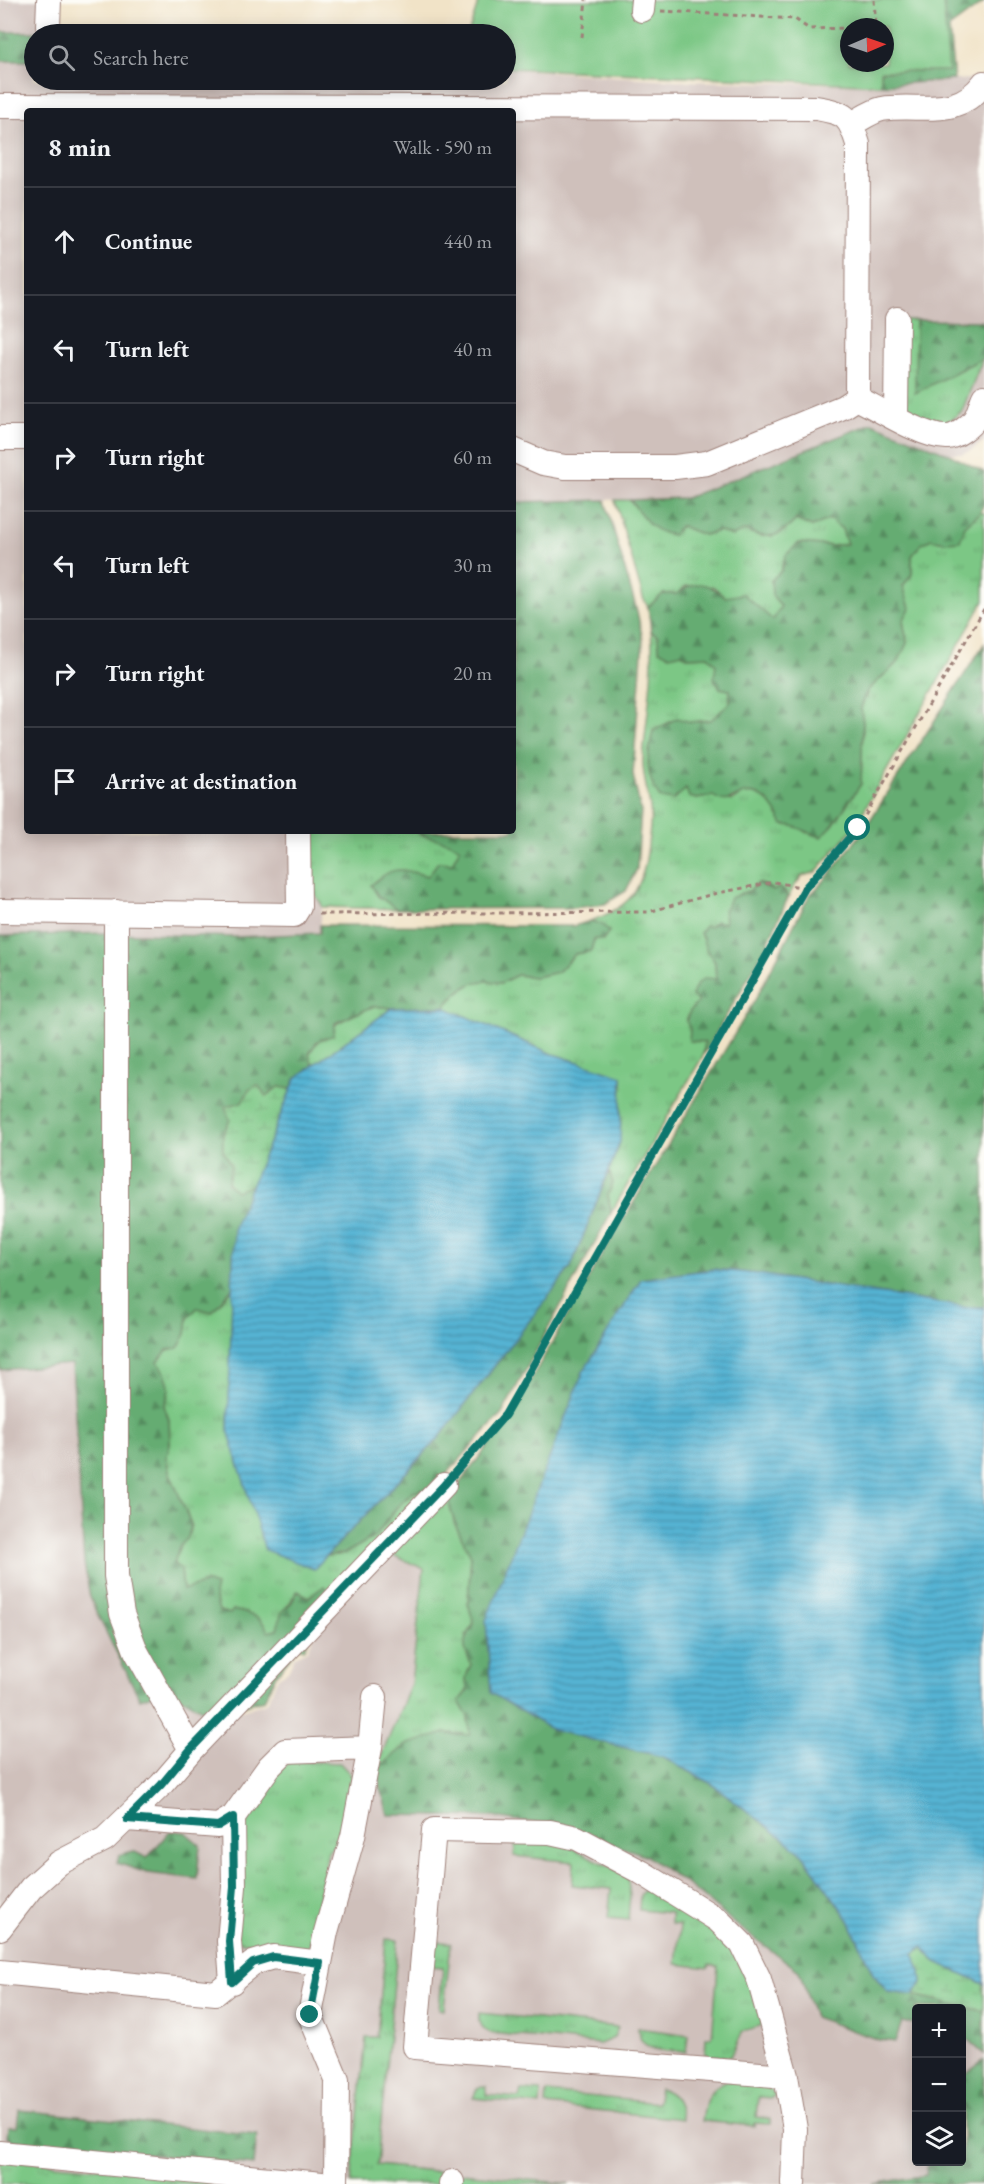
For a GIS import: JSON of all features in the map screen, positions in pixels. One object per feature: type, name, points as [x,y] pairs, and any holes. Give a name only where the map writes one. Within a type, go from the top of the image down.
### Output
[{"type":"street","points":[[48,0],[48,24]]},
{"type":"street","points":[[852,124],[880,109],[951,107],[964,101],[979,90],[984,83]]},
{"type":"street","points":[[0,106],[816,108],[836,112],[852,124],[858,144],[856,398]]},
{"type":"street","points":[[896,418],[897,319]]},
{"type":"street","points":[[856,398],[935,435],[949,437],[961,431],[975,419],[984,397]]},
{"type":"street","points":[[516,451],[543,463],[565,467],[675,467],[707,463],[843,407],[856,398]]},
{"type":"street","points":[[0,438],[24,438]]},
{"type":"street","points":[[0,911],[294,915],[299,907],[298,834]]},
{"type":"street","points":[[116,912],[116,1576],[122,1614],[136,1652],[190,1750]]},
{"type":"street","points":[[0,1928],[32,1888],[59,1863],[105,1839],[127,1819],[161,1785],[190,1750],[444,1485]]},
{"type":"street","points":[[336,2184],[337,2079],[310,2015],[326,1932],[353,1836],[370,1748],[375,1697]]},
{"type":"street","points":[[127,1819],[218,1826],[233,1817],[269,1767],[285,1750],[370,1748]]},
{"type":"street","points":[[232,1982],[229,1941],[234,1887],[233,1817]]},
{"type":"street","points":[[786,2076],[415,2046],[434,1830],[550,1832],[577,1838],[641,1872],[718,1920],[742,1944],[759,1979],[786,2076],[795,2129],[793,2184]]},
{"type":"street","points":[[0,1972],[216,1994],[253,1963],[273,1957],[320,1963]]},
{"type":"street","points":[[0,2153],[322,2184]]},
{"type":"path","points":[[582,37],[586,0]]},
{"type":"path","points":[[874,0],[875,18]]},
{"type":"path","points":[[642,5],[795,19],[809,29],[840,28]]},
{"type":"path","points":[[444,1485],[505,1415],[805,888],[858,828],[984,609]]},
{"type":"path","points":[[294,915],[648,912],[713,894],[774,882],[805,888]]},
{"type":"shaded area","points":[[0,0],[42,0],[42,24],[24,24],[24,32],[0,32]]},
{"type":"shaded area","points":[[0,61],[24,61],[24,90],[516,90],[516,70],[687,81],[881,85],[984,78],[984,441],[962,454],[947,453],[872,423],[686,498],[516,502],[516,108],[24,108],[24,834],[312,834],[311,889],[322,907],[320,933],[237,937],[107,933],[0,936]]},
{"type":"shaded area","points":[[72,1364],[84,1563],[90,1597],[140,1699],[166,1690],[241,1710],[267,1703],[278,1677],[288,1671],[295,1656],[308,1650],[313,1637],[384,1551],[424,1569],[411,1684],[376,1769],[494,1817],[561,1827],[645,1855],[692,1888],[738,1926],[799,1971],[814,2017],[895,2042],[902,2022],[912,2023],[912,2166],[927,2166],[926,2175],[873,2184],[0,2184],[0,1370]]},
{"type":"shaded area","points":[[966,2039],[984,2054],[984,2060],[966,2074]]},
{"type":"green space","points":[[479,0],[943,0],[949,71],[894,71],[894,18],[840,18],[840,72],[881,72],[881,85],[516,68],[516,24],[471,24]]},
{"type":"green space","points":[[943,0],[984,0],[949,28],[954,80],[881,85],[881,72],[894,72],[894,58],[944,8]]},
{"type":"green space","points":[[0,32],[24,32],[24,61],[0,61]]},
{"type":"green space","points":[[904,320],[916,320],[916,392],[983,358],[962,411],[945,425],[936,426],[909,413],[905,405]]},
{"type":"green space","points":[[916,320],[982,321],[984,325],[983,358],[915,393]]},
{"type":"green space","points":[[872,423],[947,453],[984,472],[984,502],[981,512],[965,526],[960,541],[945,542],[931,539],[920,545],[912,556],[912,574],[903,586],[910,608],[903,621],[907,643],[898,662],[868,690],[861,708],[863,723],[861,784],[833,825],[821,837],[794,826],[783,825],[768,802],[751,793],[726,801],[713,796],[697,799],[689,797],[686,789],[673,800],[660,798],[651,781],[648,765],[653,731],[677,718],[690,722],[711,720],[730,703],[730,690],[720,688],[714,679],[716,664],[708,656],[687,657],[682,653],[670,656],[659,650],[658,636],[651,631],[648,607],[663,594],[677,594],[690,586],[701,584],[713,588],[725,597],[743,594],[773,620],[781,606],[772,595],[771,580],[781,571],[786,555],[799,543],[833,546],[847,544],[842,529],[829,519],[812,527],[796,520],[785,530],[773,536],[761,536],[746,530],[732,536],[719,531],[704,535],[680,526],[673,535],[653,527],[630,500],[686,498]]},
{"type":"green space","points":[[605,500],[637,611],[643,640],[633,775],[641,811],[637,869],[626,891],[605,904],[574,908],[397,909],[378,896],[371,885],[386,874],[398,870],[428,876],[438,862],[452,863],[460,848],[421,834],[516,834],[516,502]]},
{"type":"green space","points":[[615,500],[630,500],[653,527],[673,535],[680,526],[704,535],[719,531],[732,536],[746,530],[767,536],[785,530],[796,520],[812,527],[829,519],[842,529],[847,544],[833,546],[799,543],[786,555],[772,595],[781,606],[773,621],[762,612],[725,597],[714,587],[686,586],[677,594],[663,594],[648,607],[643,598]]},
{"type":"green space","points":[[981,512],[984,513],[984,601],[855,826],[816,872],[802,876],[787,900],[786,892],[779,888],[774,891],[758,883],[749,891],[739,894],[726,923],[704,940],[707,951],[715,962],[716,980],[690,1011],[705,1042],[703,1056],[611,1213],[608,1195],[613,1183],[609,1171],[620,1142],[622,1076],[550,1053],[444,1007],[456,994],[469,985],[483,981],[501,983],[517,975],[535,977],[558,972],[575,954],[591,951],[594,938],[609,932],[601,924],[590,921],[626,902],[639,884],[646,860],[651,822],[643,765],[651,679],[651,631],[687,657],[708,656],[716,664],[720,688],[730,690],[730,703],[711,720],[690,722],[677,718],[653,731],[686,788],[697,799],[713,796],[732,801],[743,794],[758,795],[769,802],[783,824],[797,825],[807,833],[846,803],[861,784],[863,723],[861,708],[868,690],[898,662],[907,643],[903,621],[910,608],[903,586],[912,574],[912,556],[920,545],[931,539],[945,542]]},
{"type":"green space","points":[[984,644],[984,1307],[964,1307],[713,1269],[641,1279],[552,1730],[664,1757],[712,1784],[801,1852],[849,1920],[873,1974],[888,1992],[953,2004],[912,2004],[912,2023],[902,2022],[895,2042],[879,2040],[814,2017],[799,1971],[738,1926],[692,1888],[645,1855],[561,1827],[494,1817],[388,1815],[376,1769],[408,1744],[445,1733],[470,1735],[468,1717],[459,1701],[467,1691],[466,1677],[471,1664],[466,1652],[465,1639],[474,1624],[468,1603],[471,1556],[455,1524],[448,1499],[510,1416],[599,1260],[755,1000],[809,896],[824,881],[861,834]]},
{"type":"green space","points":[[312,834],[420,834],[449,840],[460,848],[452,863],[428,876],[403,870],[378,896],[397,909],[322,907],[311,889]]},
{"type":"green space","points":[[758,883],[774,891],[779,888],[786,892],[787,900],[767,945],[703,1056],[705,1042],[689,1041],[690,1029],[686,1021],[690,1011],[698,1002],[692,995],[697,984],[705,978],[716,979],[715,962],[707,951],[700,933],[705,926],[709,927],[716,921],[725,923],[724,912],[730,898],[749,891]]},
{"type":"green space","points":[[590,921],[601,924],[609,931],[603,940],[594,939],[591,951],[575,954],[558,972],[535,977],[517,975],[501,983],[483,981],[469,985],[456,994],[444,1007],[374,1006],[335,1023],[334,1035],[317,1041],[309,1054],[313,1065],[296,1078],[291,1089],[279,1087],[266,1096],[249,1091],[230,1120],[223,1135],[223,1150],[231,1165],[228,1183],[236,1191],[252,1185],[234,1227],[233,1287],[212,1312],[197,1308],[188,1318],[186,1334],[178,1348],[167,1350],[158,1362],[165,1373],[169,1388],[164,1406],[169,1420],[170,1444],[166,1458],[191,1524],[188,1538],[179,1547],[174,1564],[181,1569],[183,1590],[207,1583],[216,1586],[214,1595],[219,1611],[230,1614],[233,1610],[249,1614],[258,1618],[268,1631],[277,1629],[282,1611],[291,1603],[298,1591],[309,1597],[324,1586],[327,1590],[305,1648],[298,1648],[276,1675],[264,1700],[211,1714],[166,1690],[140,1699],[90,1597],[84,1563],[72,1364],[0,1370],[0,936],[107,933],[237,937],[320,933],[320,925],[574,926]]},
{"type":"green space","points":[[374,1006],[392,1008],[313,1065],[309,1054],[323,1035],[337,1024]]},
{"type":"green space","points":[[258,1085],[266,1096],[279,1087],[291,1089],[252,1185],[236,1191],[228,1183],[231,1165],[223,1150],[223,1135],[230,1120],[225,1107],[242,1102],[249,1090]]},
{"type":"green space","points":[[609,1171],[613,1183],[608,1195],[611,1213],[503,1412],[435,1487],[413,1492],[396,1508],[376,1536],[344,1554],[326,1556],[439,1438],[571,1267]]},
{"type":"green space","points":[[233,1287],[228,1430],[314,1568],[326,1556],[344,1554],[376,1536],[396,1508],[414,1492],[435,1487],[319,1611],[309,1597],[297,1591],[283,1613],[277,1629],[268,1631],[262,1623],[249,1615],[233,1610],[231,1614],[219,1611],[214,1595],[206,1583],[183,1590],[181,1570],[173,1564],[191,1524],[166,1458],[170,1444],[169,1420],[164,1406],[158,1362],[167,1350],[186,1334],[188,1318],[197,1308],[212,1312]]},
{"type":"green space","points":[[448,1499],[455,1524],[471,1555],[468,1603],[474,1624],[466,1635],[471,1664],[466,1677],[467,1691],[459,1701],[468,1717],[470,1735],[445,1733],[376,1769],[411,1684],[424,1569],[384,1551],[440,1502]]},
{"type":"green space","points":[[290,1761],[340,1763],[352,1776],[345,1835],[328,1851],[309,1950],[235,1941],[239,1833],[280,1769]]},
{"type":"green space","points":[[170,1831],[185,1832],[200,1845],[197,1879],[147,1873],[117,1863],[119,1855],[133,1851],[147,1858]]},
{"type":"green space","points":[[554,1839],[627,1875],[630,1895],[628,1920],[608,1918],[611,1889],[572,1885],[574,1862],[514,1856],[516,1840]]},
{"type":"green space","points":[[648,1886],[716,1928],[745,1969],[763,2025],[743,2031],[731,2057],[705,2055],[706,2037],[712,2037],[718,1966],[709,1965],[709,1968],[676,1964],[680,1925],[671,1924],[671,1913],[639,1910],[640,1895]]},
{"type":"green space","points":[[386,1939],[398,1940],[377,2165],[443,2172],[442,2184],[351,2184],[366,2037],[377,2037]]},
{"type":"green space","points":[[432,1941],[451,1943],[444,2009],[439,2009],[443,1967],[430,1966]]},
{"type":"green space","points":[[922,1947],[936,1962],[984,1984],[984,2011],[966,2007],[966,2004],[953,2004],[913,1995],[922,1983],[921,1972],[913,1953]]},
{"type":"green space","points":[[966,2007],[984,2011],[984,2054],[966,2039]]},
{"type":"green space","points":[[479,2013],[618,2027],[614,2038],[600,2044],[491,2033],[480,2026]]},
{"type":"green space","points":[[638,2028],[688,2035],[686,2052],[655,2049],[648,2046],[643,2042]]},
{"type":"green space","points":[[984,2060],[984,2184],[874,2184],[926,2175],[927,2166],[966,2166],[966,2074]]},
{"type":"green space","points":[[728,2080],[759,2084],[775,2095],[772,2098],[758,2097],[756,2117],[771,2119],[771,2124],[754,2123],[754,2126],[702,2121],[704,2107],[711,2091]]},
{"type":"green space","points":[[487,2087],[486,2095],[519,2098],[521,2090],[541,2091],[540,2105],[473,2098],[477,2089]]},
{"type":"green space","points":[[660,2089],[669,2093],[676,2100],[682,2119],[546,2105],[547,2092],[657,2103]]},
{"type":"green space","points":[[19,2110],[257,2135],[254,2165],[14,2141],[7,2137],[8,2127],[17,2127]]},
{"type":"green space","points":[[0,2159],[281,2184],[0,2184]]},
{"type":"green space","points":[[461,2173],[570,2184],[457,2184]]},
{"type":"water","points":[[444,1007],[550,1053],[622,1076],[620,1142],[571,1267],[439,1438],[314,1569],[265,1550],[228,1430],[234,1227],[296,1078],[392,1008]]},
{"type":"water","points":[[713,1269],[964,1307],[984,1307],[984,1984],[936,1962],[922,1947],[913,1953],[921,1972],[922,1983],[913,1995],[888,1992],[873,1974],[849,1920],[801,1852],[712,1784],[664,1757],[552,1730],[491,1693],[486,1620],[583,1372],[641,1279]]},
{"type":"route","points":[[310,2015],[320,1963],[273,1957],[253,1963],[232,1982],[229,1941],[234,1887],[233,1817],[218,1826],[127,1819],[161,1785],[190,1750],[444,1485],[505,1415],[574,1290],[805,888],[858,828]]}]
